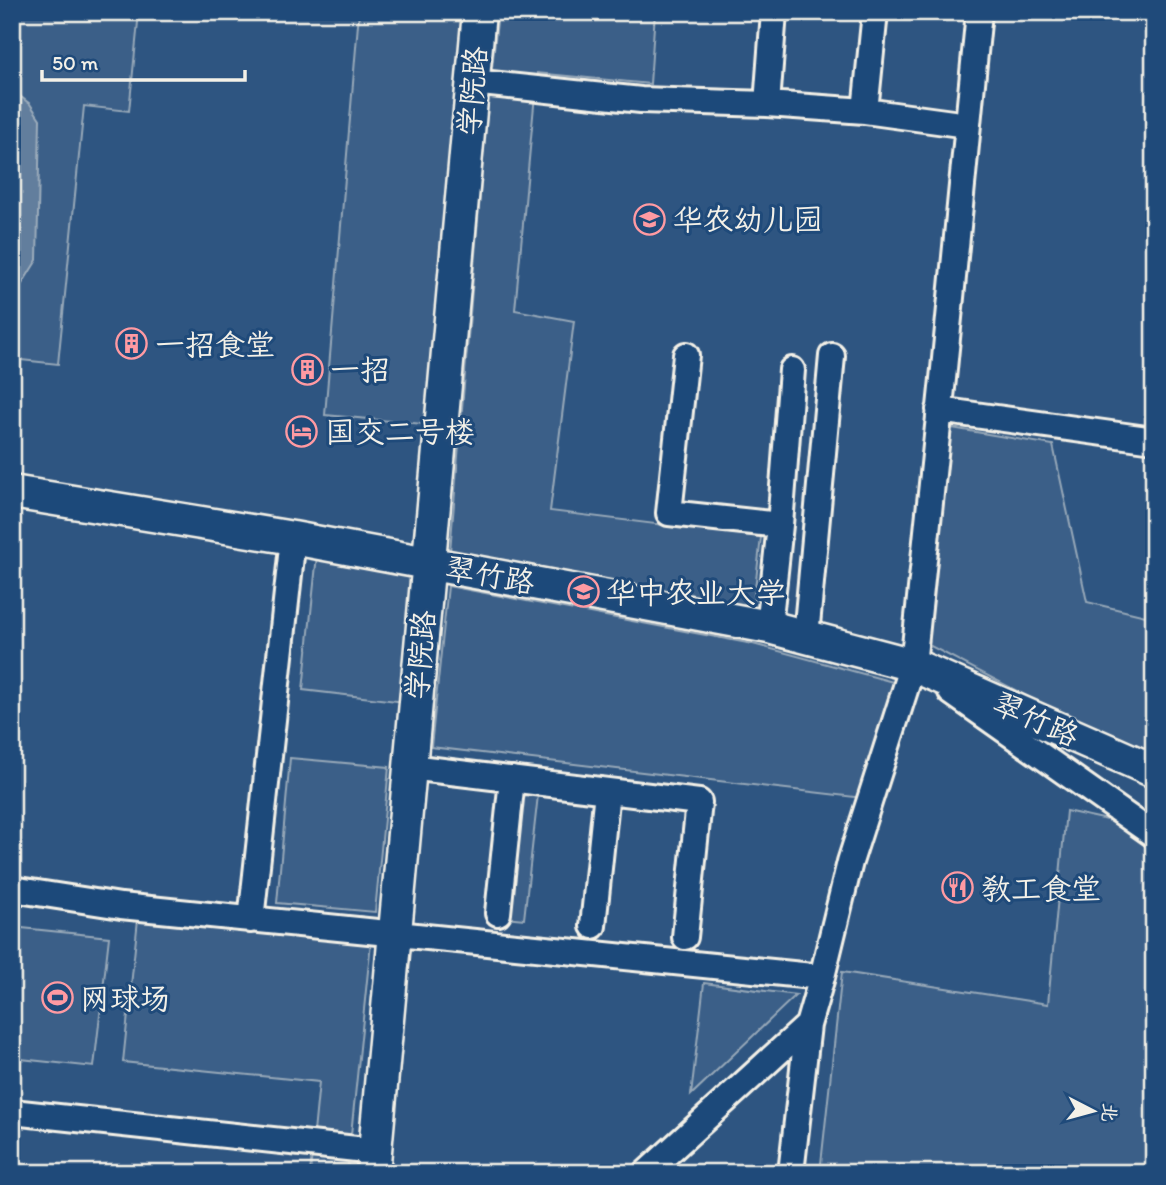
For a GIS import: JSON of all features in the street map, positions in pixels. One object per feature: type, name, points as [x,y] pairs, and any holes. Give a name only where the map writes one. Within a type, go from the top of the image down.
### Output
[{"type":"street","name":"学院路","points":[[374,1162],[479,12]]},
{"type":"street","points":[[767,104],[774,12]]},
{"type":"street","points":[[865,111],[875,12]]},
{"type":"street","points":[[791,1173],[808,1025],[850,862],[913,665],[979,12]]},
{"type":"street","points":[[472,82],[641,100],[767,104],[865,111],[967,125]]},
{"type":"street","points":[[687,355],[669,513],[780,525]]},
{"type":"street","points":[[806,636],[832,356]]},
{"type":"street","points":[[769,627],[792,370]]},
{"type":"street","points":[[939,410],[1154,440]]},
{"type":"street","name":"翠竹路","points":[[12,492],[293,538],[806,636],[913,665],[1154,771]]},
{"type":"street","points":[[251,920],[293,538]]},
{"type":"street","points":[[913,665],[1154,835]]},
{"type":"street","points":[[410,767],[699,802],[685,937]]},
{"type":"street","points":[[498,913],[512,779]]},
{"type":"street","points":[[593,926],[607,790]]},
{"type":"street","points":[[12,889],[251,920],[822,977]]},
{"type":"street","points":[[646,1173],[808,1025]]},
{"type":"street","points":[[12,1112],[374,1162]]},
{"type":"shaded area","name":"华中农业大学","points":[[12,12],[1154,12],[1154,1173],[12,1173]]},
{"type":"shaded area","points":[[12,12],[139,12],[129,111],[84,106],[58,364],[12,359]]},
{"type":"shaded area","points":[[359,12],[469,12],[434,425],[325,415]]},
{"type":"shaded area","points":[[498,12],[655,12],[650,84],[537,73],[515,310],[574,321],[550,511],[761,537],[753,606],[450,551]]},
{"type":"shaded area","points":[[12,90],[30,104],[40,119],[37,260],[12,300]]},
{"type":"shaded area","points":[[940,426],[1053,445],[1087,602],[1154,618],[1154,758],[1117,743],[917,639]]},
{"type":"shaded area","points":[[317,555],[417,575],[405,702],[303,690]]},
{"type":"shaded area","points":[[448,586],[753,644],[893,682],[863,798],[431,747]]},
{"type":"shaded area","points":[[290,758],[389,767],[375,912],[277,903]]},
{"type":"shaded area","points":[[520,793],[538,795],[524,919],[505,917]]},
{"type":"shaded area","points":[[1066,811],[1154,830],[1154,1173],[820,1173],[842,972],[1048,1004]]},
{"type":"shaded area","points":[[138,919],[371,942],[347,1173],[310,1173],[319,1082],[123,1062]]},
{"type":"shaded area","name":"网球场","points":[[12,927],[109,937],[94,1067],[12,1058]]},
{"type":"shaded area","points":[[704,983],[796,995],[691,1095]]},
{"type":"place","name":"华农幼儿园","points":[[650,219]]},
{"type":"place","name":"一招食堂","points":[[132,344]]},
{"type":"place","name":"一招","points":[[307,369]]},
{"type":"place","name":"国交二号楼","points":[[302,431]]},
{"type":"place","name":"华中农业大学","points":[[583,592]]},
{"type":"place","name":"教工食堂","points":[[958,888]]},
{"type":"place","name":"网球场","points":[[57,998]]}]
